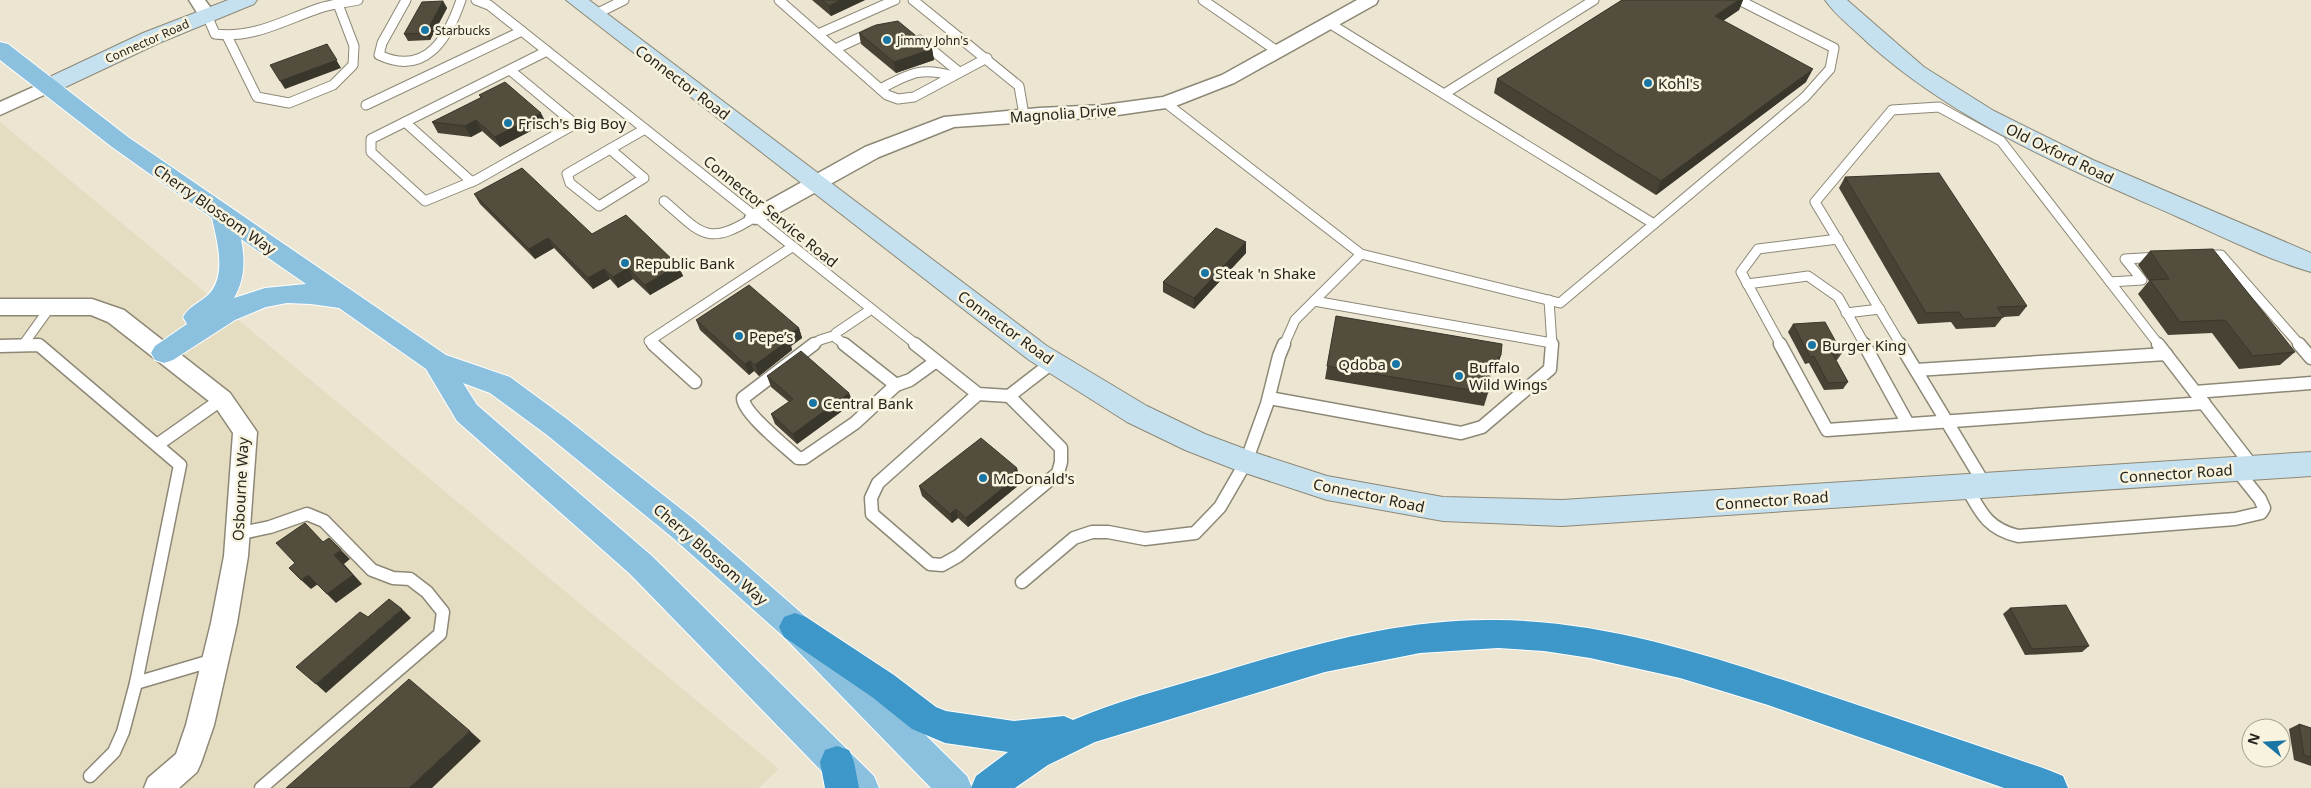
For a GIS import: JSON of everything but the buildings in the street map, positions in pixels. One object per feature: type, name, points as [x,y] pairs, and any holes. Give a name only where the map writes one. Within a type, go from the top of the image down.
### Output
[{"type":"highway","points":[[796,627],[883,686],[924,718],[945,727],[1014,737],[1036,736],[1087,728]]},
{"type":"highway","points":[[988,788],[1028,757],[1087,728],[1143,709],[1336,654],[1451,636],[1512,635],[1576,640],[1640,652],[1706,671],[1850,718],[2050,788]]},
{"type":"main road","name":"Connector Road","points":[[48,86],[151,38],[202,7],[247,0]]},
{"type":"main road","name":"Old Oxford Road","points":[[1835,0],[1918,74],[1997,122],[2157,200],[2311,263]]},
{"type":"main road","name":"Connector Road","points":[[586,7],[1053,362],[1137,414],[1195,442],[1246,462],[1327,488],[1443,509],[1562,513],[2311,464]]},
{"type":"main road","name":"Cherry Blossom Way","points":[[0,49],[73,108],[224,216],[436,362],[500,385],[528,405],[684,529],[796,627],[955,788]]},
{"type":"main road","points":[[159,349],[221,298],[230,278],[232,259],[224,216]]},
{"type":"main road","points":[[159,349],[234,308],[261,297],[290,293],[318,294],[343,298]]},
{"type":"main road","name":"Cherry Blossom Way","points":[[436,362],[467,413],[587,516],[640,565],[839,775],[862,788]]},
{"type":"street","name":"Magnolia Drive","points":[[755,217],[872,152],[950,121],[1104,111],[1166,103],[1228,79],[1370,0]]},
{"type":"street","points":[[0,110],[48,86]]},
{"type":"street","name":"Osbourne Way","points":[[0,307],[92,307],[116,316],[222,399],[245,432],[236,556],[216,659],[200,725],[187,763],[158,788]]},
{"type":"lane","points":[[202,7],[215,34],[227,36],[253,34],[321,8],[358,0]]},
{"type":"lane","points":[[406,0],[382,43],[379,56],[390,61],[402,62],[422,59],[435,52],[445,38],[462,0]]},
{"type":"lane","name":"Connector Service Road","points":[[476,0],[489,5],[935,362],[978,394]]},
{"type":"lane","points":[[586,7],[624,0]]},
{"type":"lane","points":[[779,0],[887,95],[898,99],[914,96],[987,58]]},
{"type":"lane","points":[[818,34],[895,0]]},
{"type":"lane","points":[[912,0],[987,58],[1019,86],[1024,115]]},
{"type":"lane","points":[[1203,0],[1278,51]]},
{"type":"lane","points":[[1444,94],[1594,0]]},
{"type":"lane","points":[[1166,103],[1361,254],[1560,303],[1805,97],[1830,69],[1834,48],[1739,0]]},
{"type":"lane","points":[[227,36],[257,98],[289,103],[333,85],[353,65],[354,46],[338,4]]},
{"type":"lane","points":[[1329,22],[1654,224]]},
{"type":"lane","points":[[835,49],[881,27]]},
{"type":"lane","points":[[366,105],[522,31]]},
{"type":"lane","points":[[909,31],[956,74]]},
{"type":"lane","points":[[510,70],[575,124],[472,182],[425,201],[371,152],[370,139],[547,51]]},
{"type":"lane","points":[[880,89],[921,69],[956,74]]},
{"type":"lane","points":[[1939,107],[2001,140],[2204,403],[2244,468],[2264,508],[2261,513],[2235,518],[2018,536],[2001,531],[1989,524],[1976,487],[1948,422],[1838,239],[1815,202],[1892,110],[1939,107]]},
{"type":"lane","points":[[405,122],[472,182]]},
{"type":"lane","points":[[610,149],[644,178],[599,206],[570,183],[567,174],[610,149],[645,129]]},
{"type":"lane","points":[[664,201],[702,233],[715,238],[733,232],[755,217]]},
{"type":"lane","points":[[1838,239],[1758,249],[1741,272],[1827,430],[2204,403]]},
{"type":"lane","points":[[695,382],[649,342],[792,247]]},
{"type":"lane","points":[[1022,582],[1074,538],[1092,532],[1108,532],[1145,539],[1196,532],[1220,507],[1246,462],[1268,398],[1279,356],[1295,320],[1361,254]]},
{"type":"lane","points":[[2192,256],[2221,255],[2311,358]]},
{"type":"lane","points":[[2110,282],[2142,280],[2125,259],[2173,257]]},
{"type":"lane","points":[[1747,284],[1808,276],[1838,297],[1908,424]]},
{"type":"lane","points":[[1268,398],[1461,433],[1482,427],[1550,369],[1552,343],[1549,300]]},
{"type":"lane","points":[[1314,301],[1552,343]]},
{"type":"lane","points":[[23,345],[52,306]]},
{"type":"lane","points":[[1846,312],[1880,309]]},
{"type":"lane","points":[[870,310],[836,332],[836,335],[820,340],[751,390],[743,398],[743,403],[758,421],[798,458],[804,458],[855,423],[896,385],[910,380],[935,362]]},
{"type":"lane","points":[[836,335],[836,338],[896,385]]},
{"type":"lane","points":[[0,346],[39,344],[180,465],[136,683],[123,732],[114,752],[90,776]]},
{"type":"lane","points":[[1916,370],[2166,354]]},
{"type":"lane","points":[[1009,396],[1060,448],[1061,462],[1058,473],[958,556],[942,565],[930,564],[872,514],[869,505],[870,493],[878,483],[978,394],[1009,396],[1053,362]]},
{"type":"lane","points":[[2195,392],[2311,382]]},
{"type":"lane","points":[[157,445],[222,399]]},
{"type":"lane","points":[[237,534],[270,527],[306,514],[324,521],[372,570],[393,578],[410,579],[427,592],[443,612],[440,634],[261,788]]},
{"type":"lane","points":[[136,683],[216,659]]},
{"type":"shaded area","points":[[0,122],[779,769],[759,788],[0,788]]},
{"type":"place","name":"Starbucks","points":[[425,30]]},
{"type":"place","name":"Jimmy John's","points":[[887,40]]},
{"type":"place","name":"Kohl's","points":[[1648,83]]},
{"type":"place","name":"Frisch's Big Boy","points":[[508,123]]},
{"type":"place","name":"Republic Bank","points":[[625,263]]},
{"type":"place","name":"Steak 'n Shake","points":[[1205,273]]},
{"type":"place","name":"Pepe’s","points":[[739,336]]},
{"type":"place","name":"Burger King","points":[[1812,345]]},
{"type":"place","name":"Qdoba","points":[[1396,364]]},
{"type":"place","name":"Buffalo Wild Wings","points":[[1459,376]]},
{"type":"place","name":"Central Bank","points":[[813,403]]},
{"type":"place","name":"McDonald's","points":[[983,478]]}]
